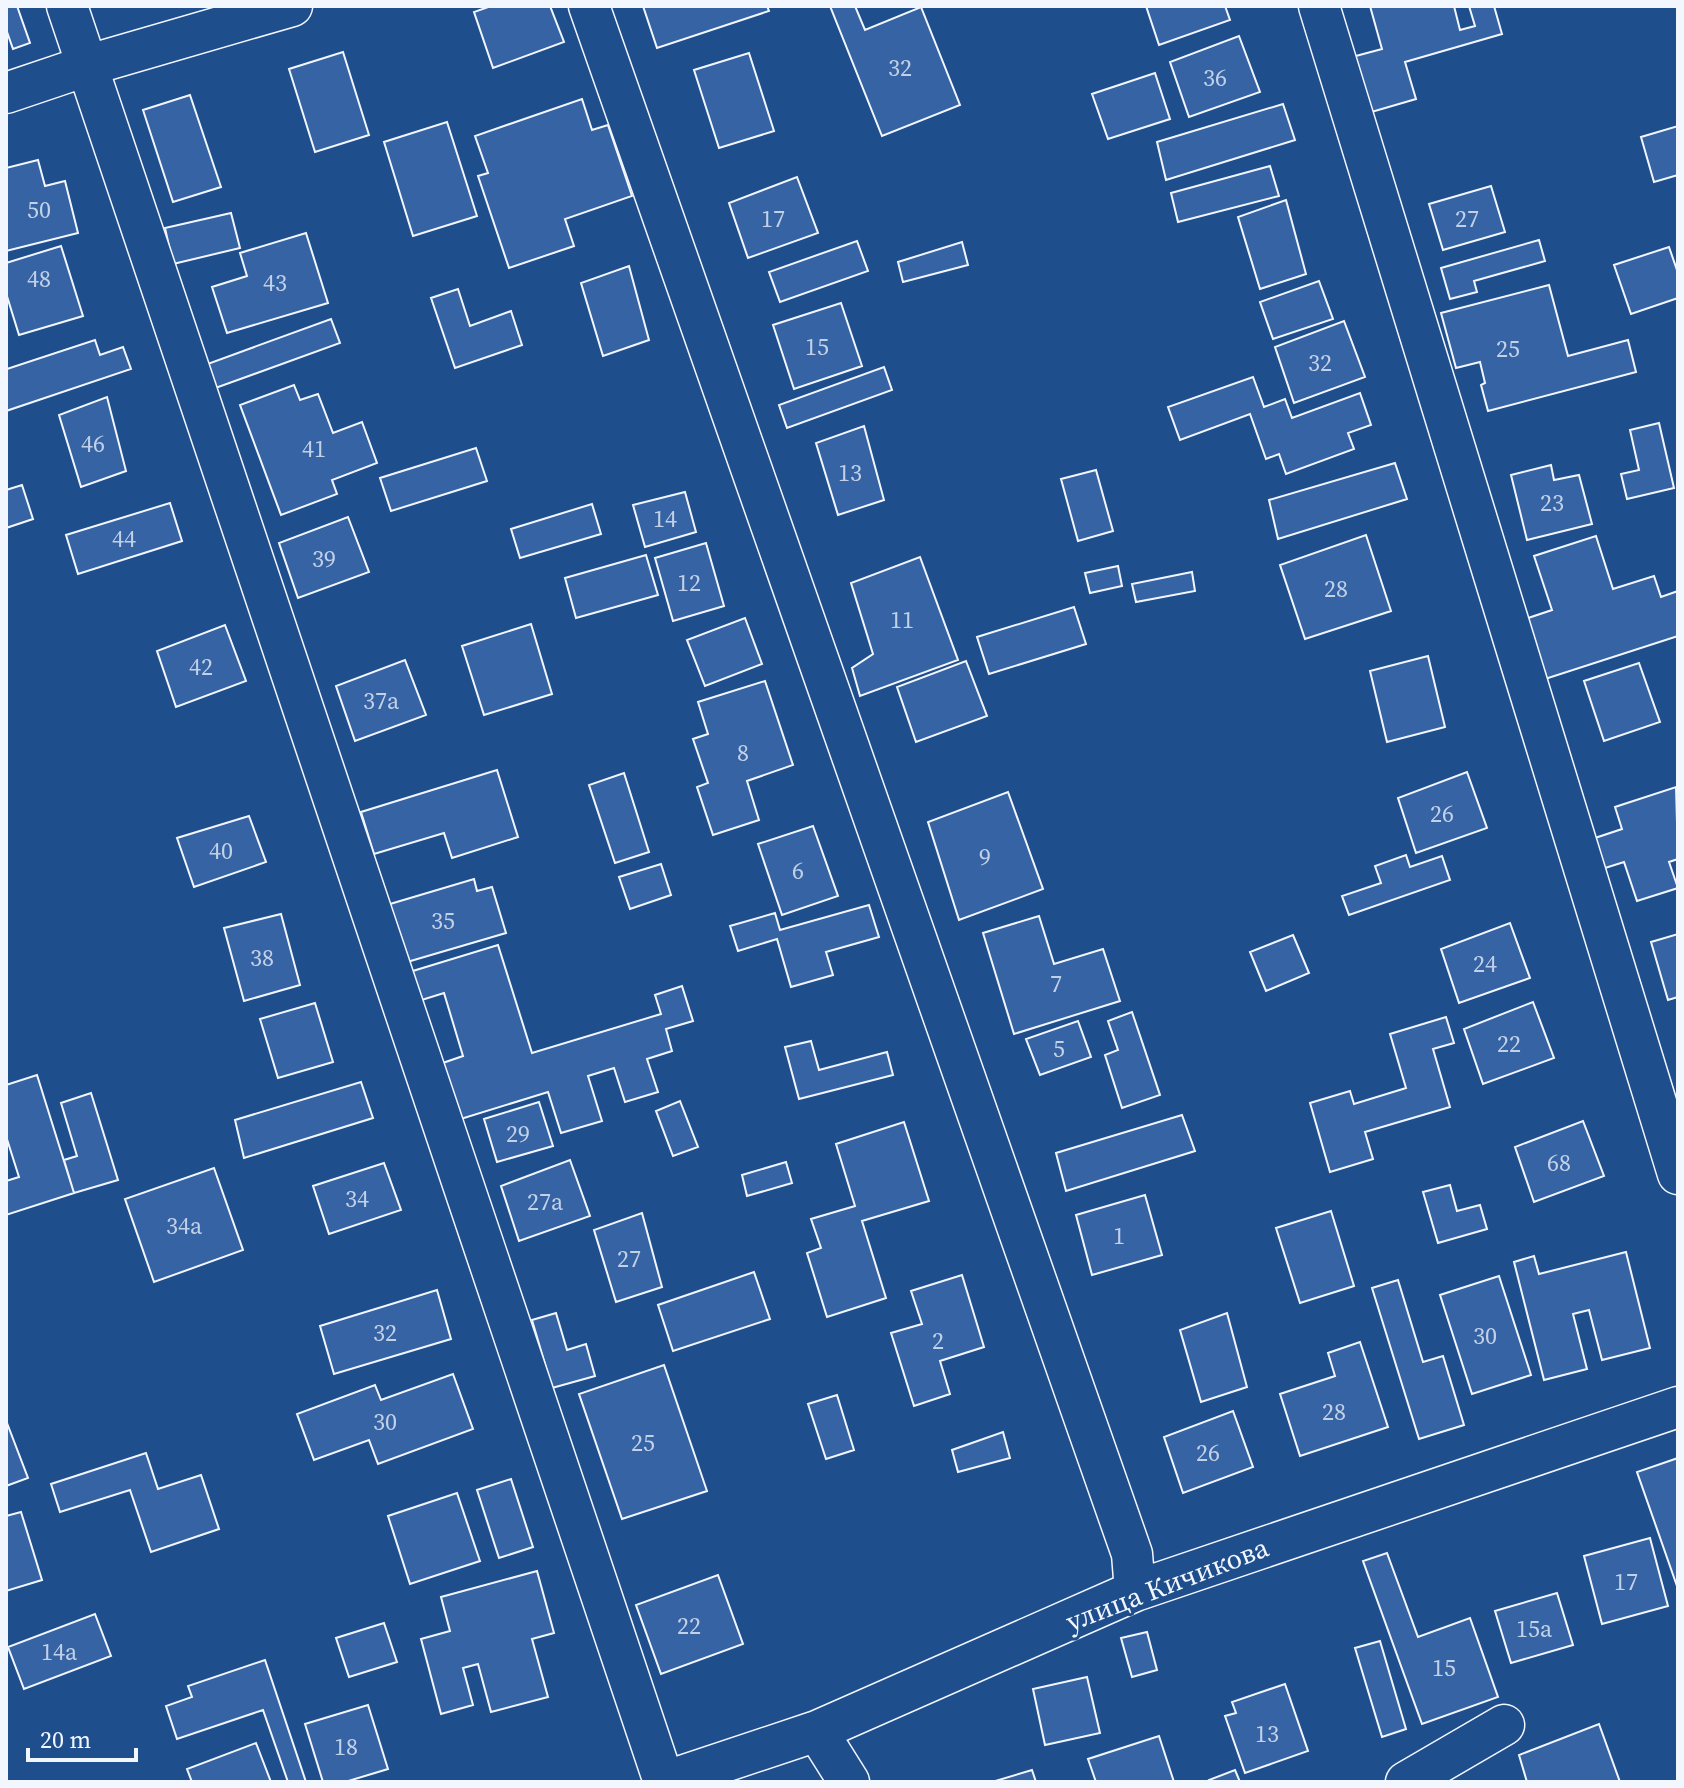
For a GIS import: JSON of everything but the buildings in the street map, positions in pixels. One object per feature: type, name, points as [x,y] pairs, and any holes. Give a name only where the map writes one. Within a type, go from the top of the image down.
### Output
[{"type":"street","points":[[67,6],[664,1782]]},
{"type":"street","points":[[6,93],[89,65],[292,6]]},
{"type":"street","points":[[589,6],[1132,1554],[1135,1591]]},
{"type":"street","points":[[1319,6],[1678,1174]]},
{"type":"street","name":"улица Кичикова","points":[[664,1782],[817,1731],[1135,1591],[1678,1407]]},
{"type":"street","points":[[1406,1782],[1504,1725]]},
{"type":"street","points":[[817,1731],[849,1782]]}]
